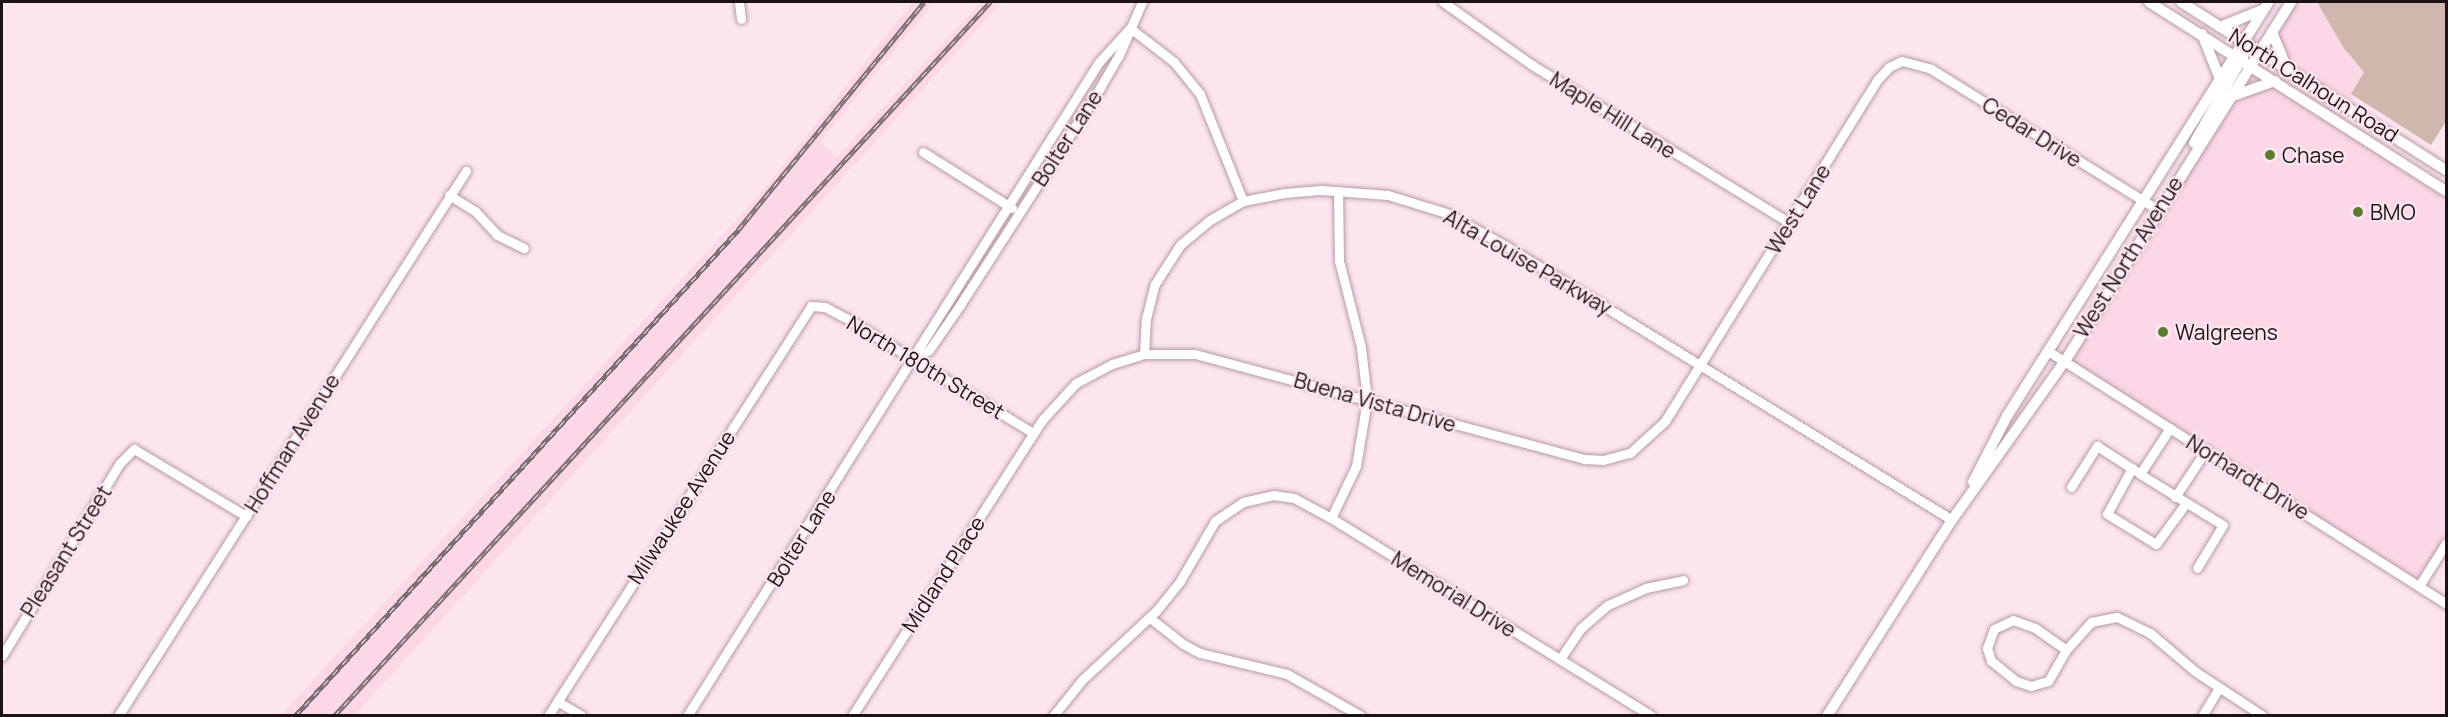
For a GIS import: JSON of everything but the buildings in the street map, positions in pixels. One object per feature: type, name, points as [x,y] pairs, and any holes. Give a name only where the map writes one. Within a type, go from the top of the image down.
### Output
[{"type":"main road","name":"North Calhoun Road","points":[[2149,2],[2446,191]]},
{"type":"main road","name":"North Calhoun Road","points":[[2181,2],[2446,170]]},
{"type":"main road","name":"West North Avenue","points":[[1960,509],[2007,416],[2220,79],[2243,60],[2259,52],[2291,2]]},
{"type":"main road","points":[[2220,27],[2239,22],[2266,5]]},
{"type":"main road","name":"West North Avenue","points":[[1827,716],[1952,520],[2065,361],[2183,168],[2230,98],[2243,60],[2244,41],[2266,5]]},
{"type":"main road","points":[[2272,32],[2288,71]]},
{"type":"main road","points":[[2202,34],[2220,79]]},
{"type":"main road","points":[[2183,168],[2204,122],[2243,60]]},
{"type":"main road","points":[[2230,98],[2275,81]]},
{"type":"street","points":[[740,2],[741,19]]},
{"type":"street","name":"Bolter Lane","points":[[914,359],[929,350],[1107,76],[1142,2]]},
{"type":"street","name":"Maple Hill Lane","points":[[1443,2],[1509,50],[1788,222]]},
{"type":"street","points":[[1130,28],[1174,62],[1200,94],[1243,201]]},
{"type":"street","name":"Bolter Lane","points":[[687,716],[914,359],[923,336],[1099,62],[1130,28]]},
{"type":"street","name":"West Lane","points":[[1700,364],[1877,80],[1889,67],[1902,61]]},
{"type":"street","name":"Cedar Drive","points":[[1902,61],[1931,69],[2158,210]]},
{"type":"street","points":[[923,153],[1019,213]]},
{"type":"street","name":"Hoffman Avenue","points":[[118,716],[466,171]]},
{"type":"street","name":"Alta Louise Parkway","points":[[1144,354],[1151,295],[1170,258],[1199,227],[1243,201],[1303,191],[1388,195],[1446,213],[1700,364],[1952,520]]},
{"type":"street","points":[[1330,518],[1356,466],[1367,400],[1361,347],[1339,261],[1338,191]]},
{"type":"street","points":[[450,195],[475,211],[496,235],[524,248]]},
{"type":"street","name":"North 180th Street","points":[[818,305],[914,359],[1033,433]]},
{"type":"street","name":"Milwaukee Avenue","points":[[548,716],[806,311],[818,305]]},
{"type":"street","name":"Norhardt Drive","points":[[2048,351],[2446,603]]},
{"type":"street","name":"Buena Vista Drive","points":[[1033,433],[1076,382],[1112,364],[1144,354],[1209,357],[1568,455],[1603,460],[1630,453],[1653,436],[1700,364]]},
{"type":"street","points":[[2170,428],[2136,471],[2107,514],[2156,544],[2186,503]]},
{"type":"street","name":"Midland Place","points":[[852,716],[1033,433]]},
{"type":"street","points":[[2071,487],[2097,446],[2223,525],[2197,568]]},
{"type":"street","name":"Pleasant Street","points":[[2,656],[120,463],[134,449],[246,516]]},
{"type":"street","points":[[2175,497],[2206,450]]},
{"type":"street","name":"Memorial Drive","points":[[1150,618],[1180,581],[1215,521],[1251,499],[1284,496],[1330,518],[1651,716]]},
{"type":"street","points":[[2419,586],[2446,543]]},
{"type":"street","points":[[1560,659],[1580,629],[1608,605],[1646,588],[1683,580]]},
{"type":"street","points":[[2066,650],[2035,628],[2013,620],[1994,629],[1987,648],[1996,668],[2031,686],[2048,681],[2066,650],[2091,622],[2117,616],[2150,633],[2219,688],[2263,716]]},
{"type":"street","points":[[1053,716],[1082,680],[1150,618],[1183,644],[1200,653],[1287,674],[1361,716]]},
{"type":"street","points":[[2202,716],[2219,688]]},
{"type":"street","points":[[557,701],[582,716]]},
{"type":"shaded area","points":[[913,2],[934,2],[820,142],[837,157],[981,2],[1002,2],[355,715],[281,715],[761,193]]},
{"type":"shaded area","points":[[2298,2],[2317,2],[2343,47],[2364,72],[2340,130],[2446,198],[2446,543],[2419,586],[2065,361],[2245,74]]},
{"type":"shaded area","points":[[2317,2],[2446,2],[2446,121],[2431,145],[2351,94],[2364,72],[2343,47]]},
{"type":"railway","points":[[295,716],[738,230],[924,2]]},
{"type":"railway","points":[[334,716],[990,2]]},
{"type":"place","name":"Chase","points":[[2270,155]]},
{"type":"place","name":"BMO","points":[[2358,212]]},
{"type":"place","name":"Walgreens","points":[[2163,332]]}]
